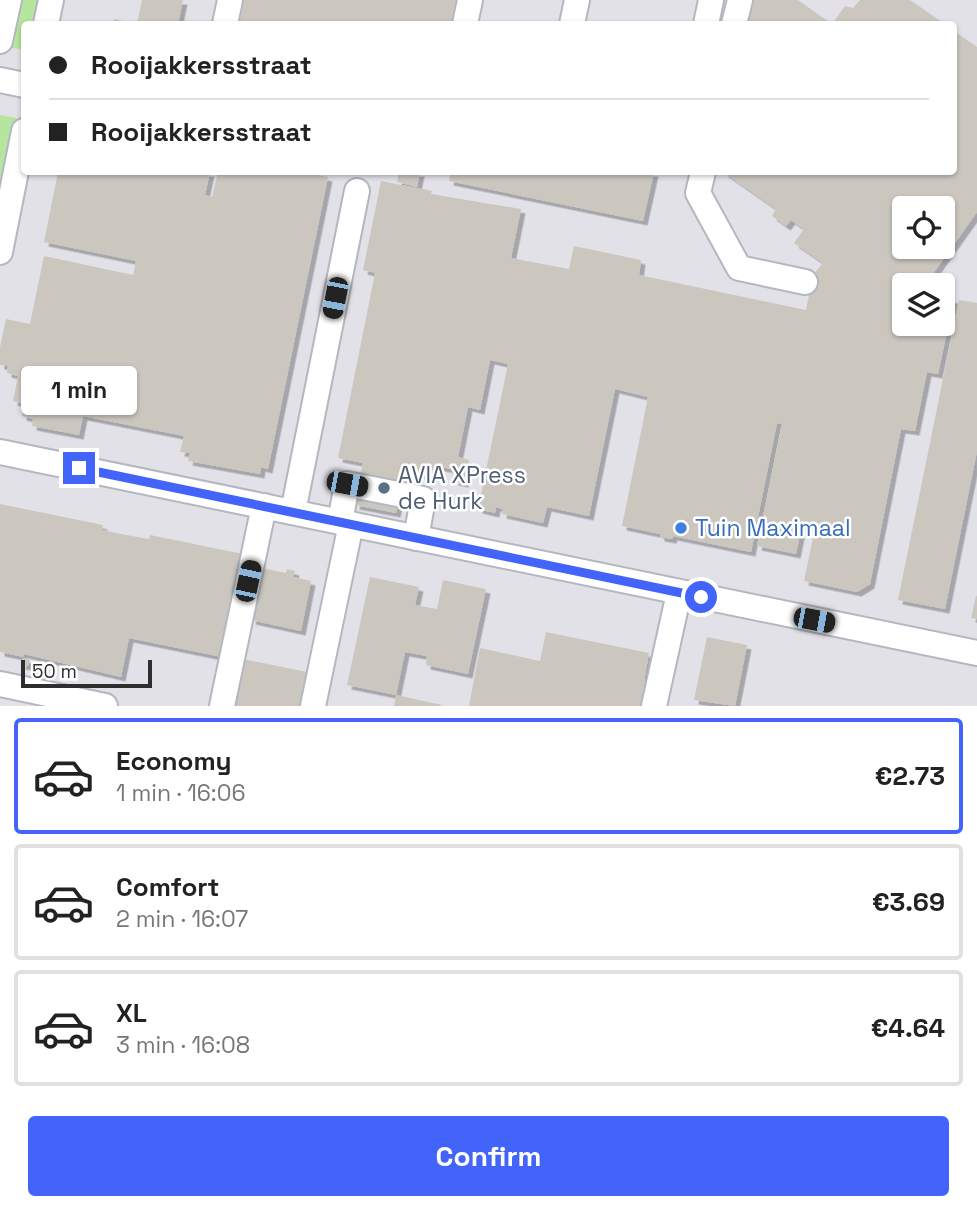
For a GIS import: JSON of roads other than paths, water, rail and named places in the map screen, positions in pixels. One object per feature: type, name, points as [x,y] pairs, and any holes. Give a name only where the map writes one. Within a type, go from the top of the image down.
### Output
[{"type":"street","points":[[0,41],[9,0]]},
{"type":"street","points":[[47,21],[51,0]]},
{"type":"street","points":[[226,21],[230,0]]},
{"type":"street","points":[[466,21],[470,0]]},
{"type":"street","points":[[573,21],[578,0]]},
{"type":"street","points":[[707,21],[711,0]]},
{"type":"street","points":[[735,21],[740,0]]},
{"type":"street","points":[[0,80],[21,84]]},
{"type":"street","points":[[0,252],[21,146]]},
{"type":"street","points":[[702,175],[698,193],[739,268],[805,282]]},
{"type":"street","points":[[293,512],[356,191]]},
{"type":"street","points":[[0,452],[977,653]]},
{"type":"street","points":[[313,706],[345,523],[347,484],[423,499],[416,538]]},
{"type":"street","points":[[222,706],[264,506]]},
{"type":"street","points":[[654,706],[679,593]]},
{"type":"street","points":[[0,684],[105,706]]},
{"type":"place","name":"AVIA XPress de Hurk","points":[[384,488]]},
{"type":"place","name":"Tuin Maximaal","points":[[681,528]]}]
